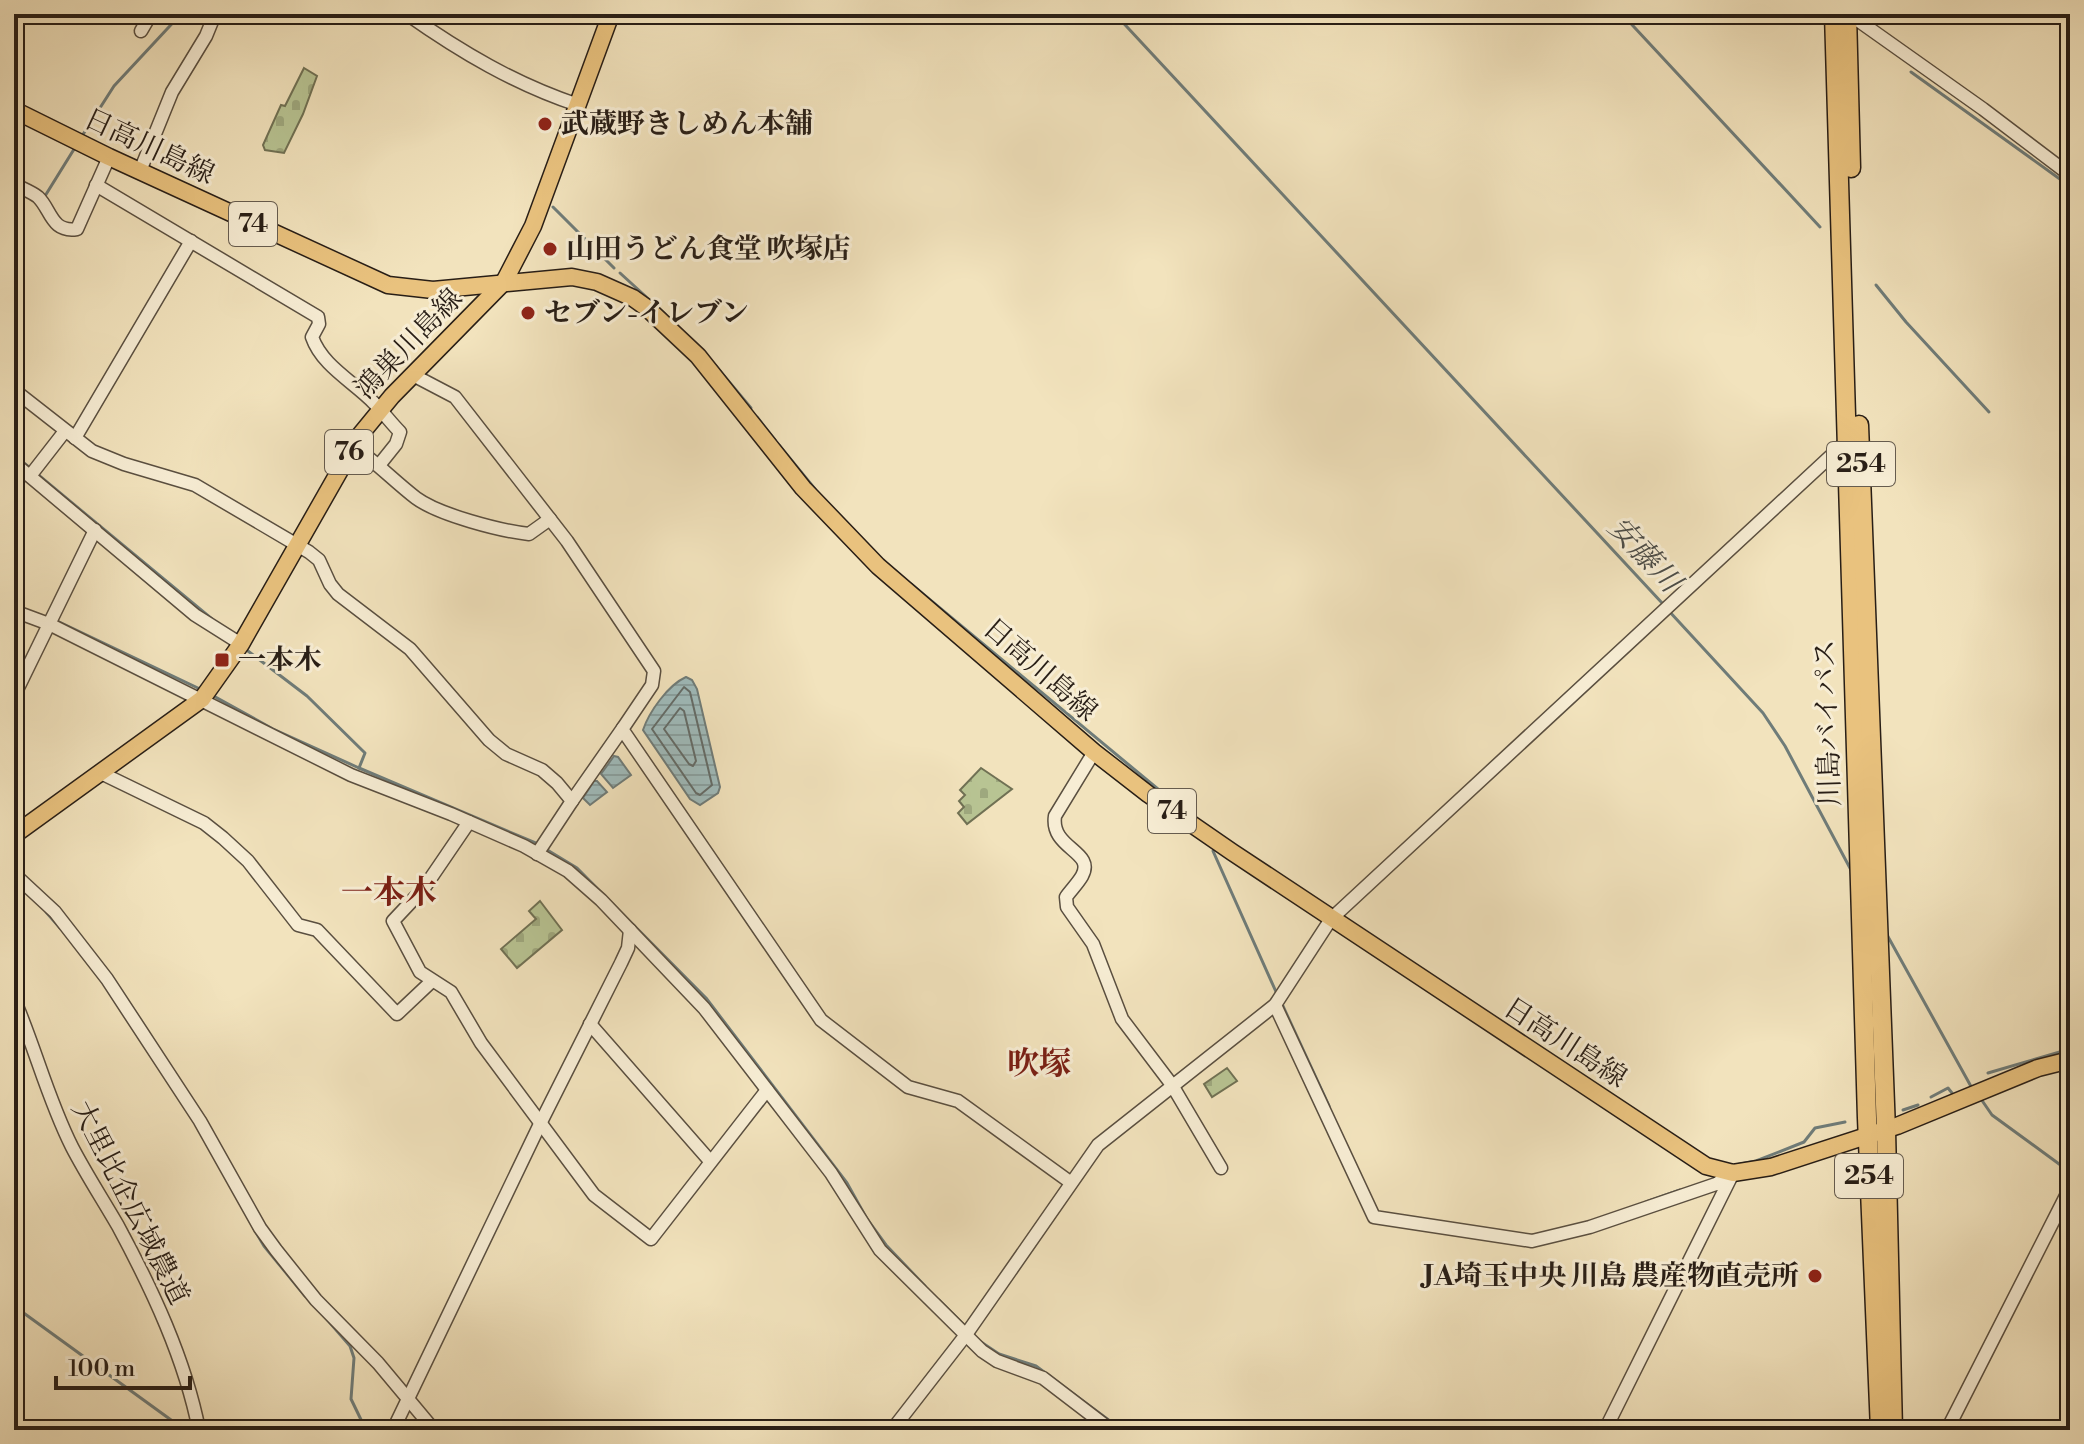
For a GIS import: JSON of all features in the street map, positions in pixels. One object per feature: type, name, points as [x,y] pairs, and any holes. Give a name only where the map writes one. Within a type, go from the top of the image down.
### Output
[{"type":"highway","name":"川島バイパス","points":[[1834,14],[1860,886],[1878,935],[1876,1132],[1893,1430]]},
{"type":"highway","name":"川島バイパス","points":[[1848,14],[1876,1132],[1880,1430]]},
{"type":"main road","name":"鴻巣川島線","points":[[14,835],[202,699],[241,644],[353,446],[379,410],[504,282],[533,226],[611,14]]},
{"type":"main road","name":"日高川島線","points":[[14,110],[388,285],[433,290],[572,277],[614,288],[647,308],[698,356],[803,488],[878,566],[1094,752],[1148,794],[1331,919],[1706,1166],[1733,1173],[1771,1167],[1935,1112],[2038,1068],[2070,1060]]},
{"type":"street","points":[[141,31],[151,14]]},
{"type":"street","points":[[140,171],[172,92],[206,36],[215,14]]},
{"type":"street","points":[[407,14],[484,65],[578,105]]},
{"type":"street","points":[[1848,14],[2070,175]]},
{"type":"street","points":[[14,184],[38,197],[46,212],[61,227],[77,229],[109,157]]},
{"type":"street","points":[[96,185],[315,314],[320,320],[313,341],[337,371],[400,432],[396,444],[380,464]]},
{"type":"street","points":[[30,476],[70,435],[191,241]]},
{"type":"street","points":[[413,375],[455,397],[567,541],[654,671],[652,685],[537,854]]},
{"type":"street","points":[[14,390],[92,451],[195,485],[319,560],[338,594],[393,633],[425,664],[441,688],[489,740],[506,754],[542,770],[572,801]]},
{"type":"street","points":[[892,1430],[965,1336],[1098,1145],[1275,1005],[1331,919],[1848,440]]},
{"type":"street","points":[[353,446],[380,464],[417,499],[447,513],[529,534],[550,519]]},
{"type":"street","points":[[14,463],[195,615],[241,644]]},
{"type":"street","points":[[14,696],[95,530]]},
{"type":"street","points":[[14,611],[49,624],[351,775],[469,822],[537,854],[577,878],[704,1008],[831,1173],[880,1250],[965,1336],[997,1361],[1043,1378],[1111,1430]]},
{"type":"street","points":[[623,728],[821,1020],[908,1087],[958,1101],[1070,1182]]},
{"type":"street","points":[[1094,752],[1055,816],[1054,828],[1059,838],[1083,858],[1085,866],[1083,875],[1066,897],[1067,907],[1093,944],[1122,1019],[1172,1085],[1221,1168]]},
{"type":"street","points":[[101,773],[204,823],[223,838],[248,861],[298,925],[317,930],[397,1014],[432,981]]},
{"type":"street","points":[[469,822],[424,888],[393,921],[420,972],[451,992],[481,1043],[594,1195],[651,1239],[767,1090]]},
{"type":"street","points":[[14,874],[55,912],[104,974],[200,1121],[260,1228],[276,1250],[316,1300],[434,1430]]},
{"type":"street","points":[[393,1430],[540,1124],[625,956],[630,930]]},
{"type":"street","name":"大里比企広域農道","points":[[14,999],[41,1065],[59,1121],[118,1227],[157,1306],[183,1373],[199,1430]]},
{"type":"street","points":[[1275,1005],[1374,1217],[1532,1241],[1590,1227],[1716,1184],[1733,1173]]},
{"type":"street","points":[[590,1024],[710,1161]]},
{"type":"street","points":[[1605,1430],[1733,1173]]},
{"type":"street","points":[[1947,1430],[2070,1188]]},
{"type":"green space","points":[[304,68],[317,76],[303,114],[284,153],[265,150],[263,145],[281,105],[285,106]]},
{"type":"green space","points":[[981,768],[1012,789],[967,824],[958,813],[964,807],[959,801],[965,795],[960,790]]},
{"type":"green space","points":[[540,901],[562,930],[517,968],[501,949],[536,919],[529,911]]},
{"type":"green space","points":[[1227,1068],[1237,1081],[1212,1097],[1204,1084]]},
{"type":"water","points":[[686,677],[697,689],[720,787],[718,793],[700,805],[690,799],[643,730],[660,700]]},
{"type":"water","points":[[614,756],[631,775],[613,788],[601,774]]},
{"type":"water","points":[[594,781],[607,792],[590,805],[583,798]]},
{"type":"waterway","points":[[82,136],[114,86],[181,14]]},
{"type":"waterway","name":"安藤川","points":[[1115,14],[1663,604]]},
{"type":"waterway","points":[[1622,14],[1820,227]]},
{"type":"waterway","points":[[1911,72],[2070,189]]},
{"type":"waterway","points":[[45,196],[76,146]]},
{"type":"waterway","points":[[553,207],[614,268]]},
{"type":"waterway","points":[[620,273],[665,314]]},
{"type":"waterway","points":[[1876,285],[1989,412]]},
{"type":"waterway","points":[[715,365],[751,408]]},
{"type":"waterway","points":[[757,417],[775,440]]},
{"type":"waterway","points":[[779,445],[815,489]]},
{"type":"waterway","points":[[14,455],[30,468]]},
{"type":"waterway","points":[[36,473],[212,619]]},
{"type":"waterway","points":[[911,584],[1176,804]]},
{"type":"waterway","name":"安藤川","points":[[1668,610],[1763,713],[1785,746],[1851,870]]},
{"type":"waterway","points":[[55,620],[200,689]]},
{"type":"waterway","points":[[244,648],[307,696],[365,753],[359,768]]},
{"type":"waterway","points":[[210,694],[273,729],[538,844]]},
{"type":"waterway","points":[[544,848],[577,868],[706,998],[847,1183],[886,1245],[925,1286]]},
{"type":"waterway","points":[[1213,851],[1277,994]]},
{"type":"waterway","points":[[46,912],[60,928]]},
{"type":"waterway","name":"安藤川","points":[[1886,933],[1973,1090]]},
{"type":"waterway","points":[[1282,1004],[1329,1106]]},
{"type":"waterway","points":[[1988,1073],[2070,1049]]},
{"type":"waterway","points":[[1931,1097],[1948,1088],[1952,1093]]},
{"type":"waterway","name":"安藤川","points":[[1981,1099],[1992,1115],[2070,1172]]},
{"type":"waterway","points":[[1903,1110],[1918,1105]]},
{"type":"waterway","points":[[1730,1166],[1756,1161],[1804,1142],[1815,1128],[1845,1122]]},
{"type":"waterway","points":[[1646,1202],[1680,1190]]},
{"type":"waterway","points":[[254,1229],[305,1296]]},
{"type":"waterway","points":[[939,1300],[965,1326]]},
{"type":"waterway","points":[[14,1306],[178,1425]]},
{"type":"waterway","points":[[324,1316],[350,1346],[354,1358],[351,1399],[366,1430]]},
{"type":"waterway","points":[[981,1342],[999,1354],[1036,1366],[1122,1430]]},
{"type":"place","name":"武蔵野きしめん本舗","points":[[545,124]]},
{"type":"place","name":"山田うどん食堂 吹塚店","points":[[550,249]]},
{"type":"place","name":"セブン-イレブン","points":[[528,313]]},
{"type":"place","name":"一本木","points":[[222,660]]},
{"type":"place","name":"JA埼玉中央 川島 農産物直売所","points":[[1815,1276]]},
{"type":"district","name":"一本木","points":[[389,893]]},
{"type":"district","name":"吹塚","points":[[1039,1064]]}]
